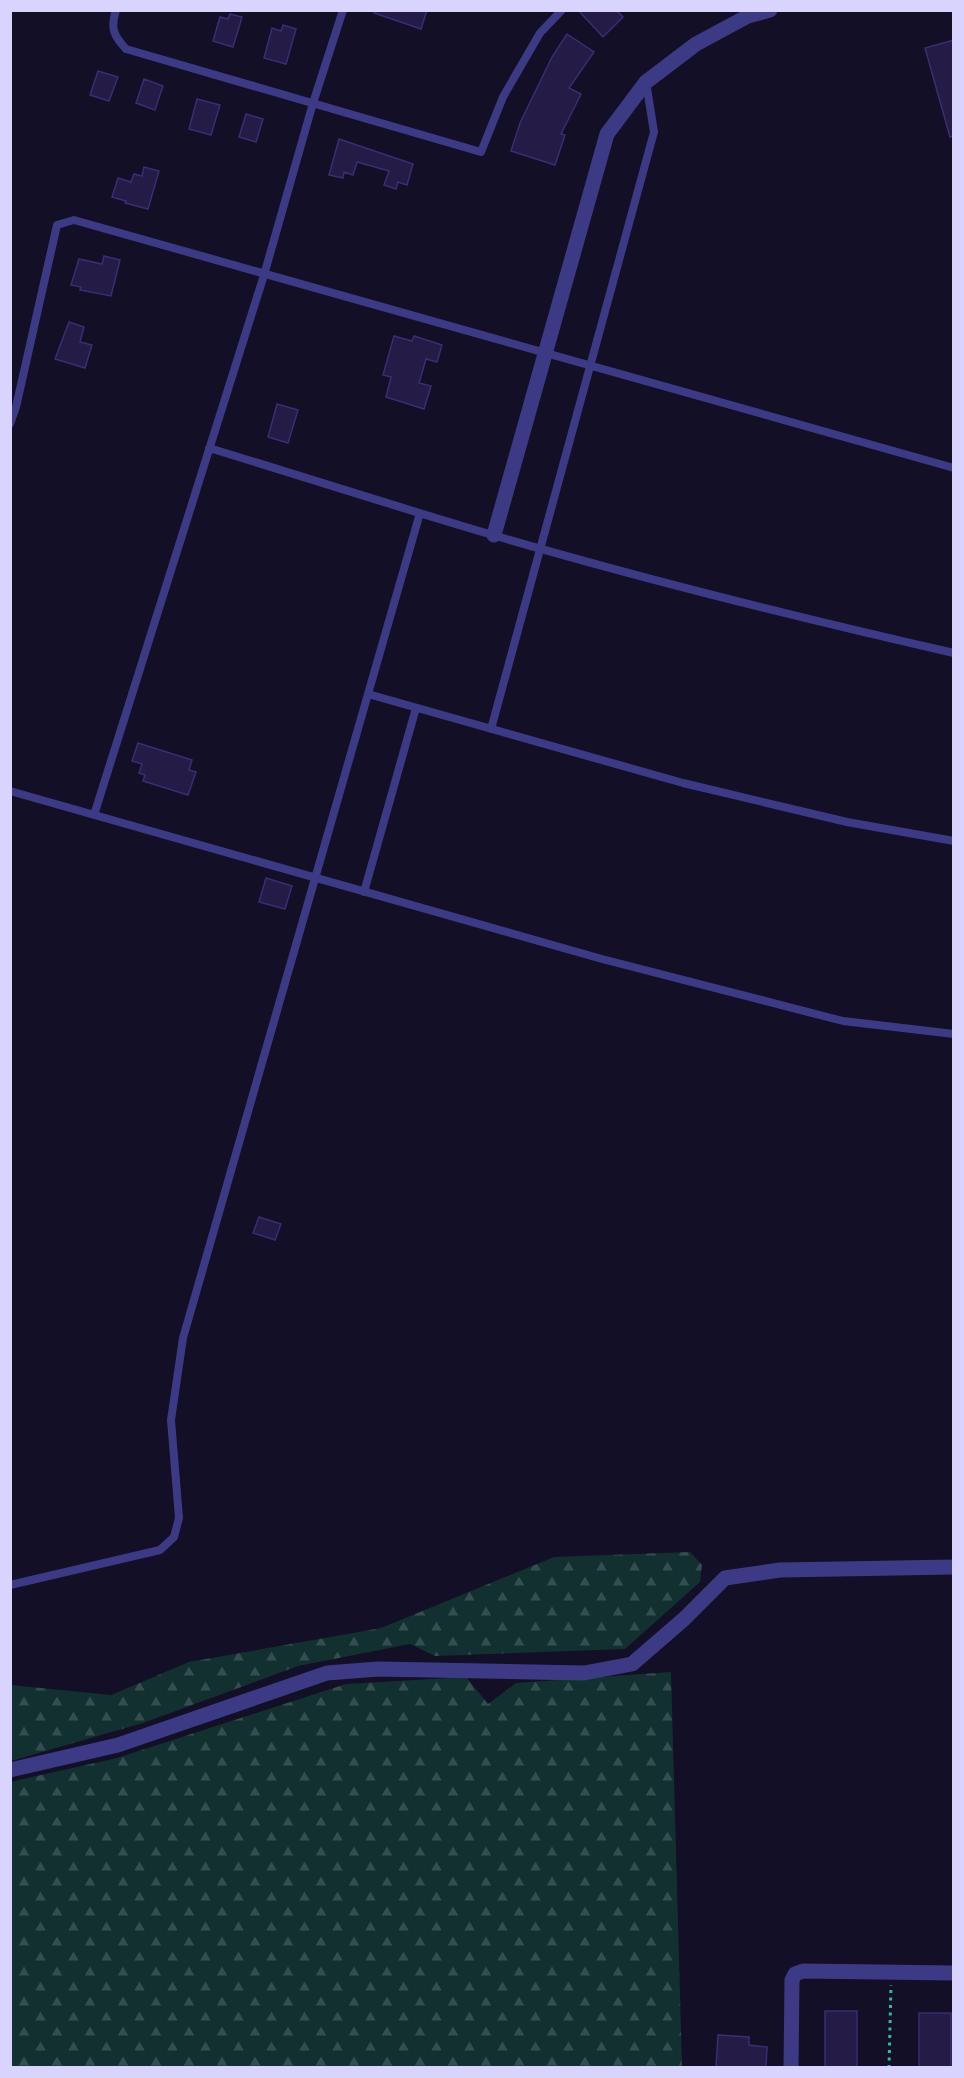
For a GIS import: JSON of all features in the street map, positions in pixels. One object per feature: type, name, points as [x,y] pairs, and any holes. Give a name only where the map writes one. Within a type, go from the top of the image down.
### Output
[{"type":"street","points":[[494,535],[607,134],[646,82],[696,44],[748,16],[770,10]]},
{"type":"street","points":[[10,1770],[118,1745],[327,1673],[378,1669],[584,1673],[632,1664],[684,1619],[725,1578],[780,1570],[954,1567]]},
{"type":"street","points":[[791,2067],[792,1980],[795,1974],[803,1971],[954,1973]]},
{"type":"lane","points":[[116,10],[112,21],[115,37],[126,49],[481,152],[508,88],[540,33],[562,10]]},
{"type":"lane","points":[[94,815],[264,275],[313,103],[343,10]]},
{"type":"lane","points":[[491,729],[654,132],[646,82]]},
{"type":"lane","points":[[10,424],[16,407],[57,225],[74,220],[954,468]]},
{"type":"lane","points":[[209,448],[541,549],[865,633],[954,653]]},
{"type":"lane","points":[[10,1586],[160,1550],[174,1537],[179,1518],[171,1419],[183,1338],[420,513]]},
{"type":"lane","points":[[368,694],[683,783],[847,822],[954,841]]},
{"type":"lane","points":[[364,892],[416,708]]},
{"type":"lane","points":[[10,791],[602,959],[843,1021],[954,1034]]},
{"type":"path","points":[[889,2067],[891,1972]]},
{"type":"green space","points":[[690,1552],[702,1565],[700,1582],[625,1649],[435,1656],[410,1644],[298,1666],[143,1723],[11,1761],[11,1685],[111,1695],[189,1662],[381,1628],[554,1557]]},
{"type":"green space","points":[[671,1672],[682,2067],[11,2067],[10,1782],[117,1758],[346,1684],[466,1677],[488,1704],[516,1683]]},
{"type":"building","points":[[374,10],[427,10],[421,29],[374,13]]},
{"type":"building","points":[[578,10],[616,10],[623,17],[603,37]]},
{"type":"building","points":[[230,14],[242,17],[233,47],[213,41],[220,17],[228,19]]},
{"type":"building","points":[[283,25],[296,29],[286,64],[264,58],[272,28],[281,31]]},
{"type":"building","points":[[567,34],[594,52],[569,88],[581,94],[561,134],[565,135],[555,165],[511,151],[520,123],[552,57]]},
{"type":"building","points":[[954,40],[954,136],[950,137],[925,48]]},
{"type":"building","points":[[98,71],[118,77],[109,101],[90,95]]},
{"type":"building","points":[[144,79],[163,86],[155,110],[136,103]]},
{"type":"building","points":[[197,99],[220,105],[211,135],[189,129]]},
{"type":"building","points":[[246,114],[263,119],[256,142],[239,137]]},
{"type":"building","points":[[339,139],[413,164],[407,185],[398,182],[396,189],[384,185],[389,171],[357,162],[353,175],[344,172],[343,178],[329,175]]},
{"type":"building","points":[[144,167],[159,171],[148,209],[112,197],[118,178],[131,182],[134,174],[142,176]]},
{"type":"building","points":[[104,256],[120,260],[111,296],[80,290],[81,287],[71,285],[79,259],[102,264]]},
{"type":"building","points":[[69,322],[84,327],[80,342],[92,345],[85,368],[55,359]]},
{"type":"building","points":[[394,336],[412,341],[414,336],[442,345],[437,362],[426,359],[419,383],[431,386],[424,409],[386,397],[391,377],[383,375]]},
{"type":"building","points":[[277,404],[298,410],[288,443],[268,437]]},
{"type":"building","points":[[138,743],[192,760],[189,770],[196,772],[188,795],[143,781],[145,775],[139,773],[142,764],[132,761]]},
{"type":"building","points":[[266,878],[292,886],[285,909],[259,902]]},
{"type":"building","points":[[259,1217],[281,1224],[275,1240],[253,1233]]},
{"type":"building","points":[[825,2011],[857,2011],[857,2067],[825,2067]]},
{"type":"building","points":[[919,2013],[951,2013],[951,2067],[919,2067]]},
{"type":"building","points":[[718,2035],[749,2037],[749,2045],[767,2047],[766,2067],[716,2067]]}]
